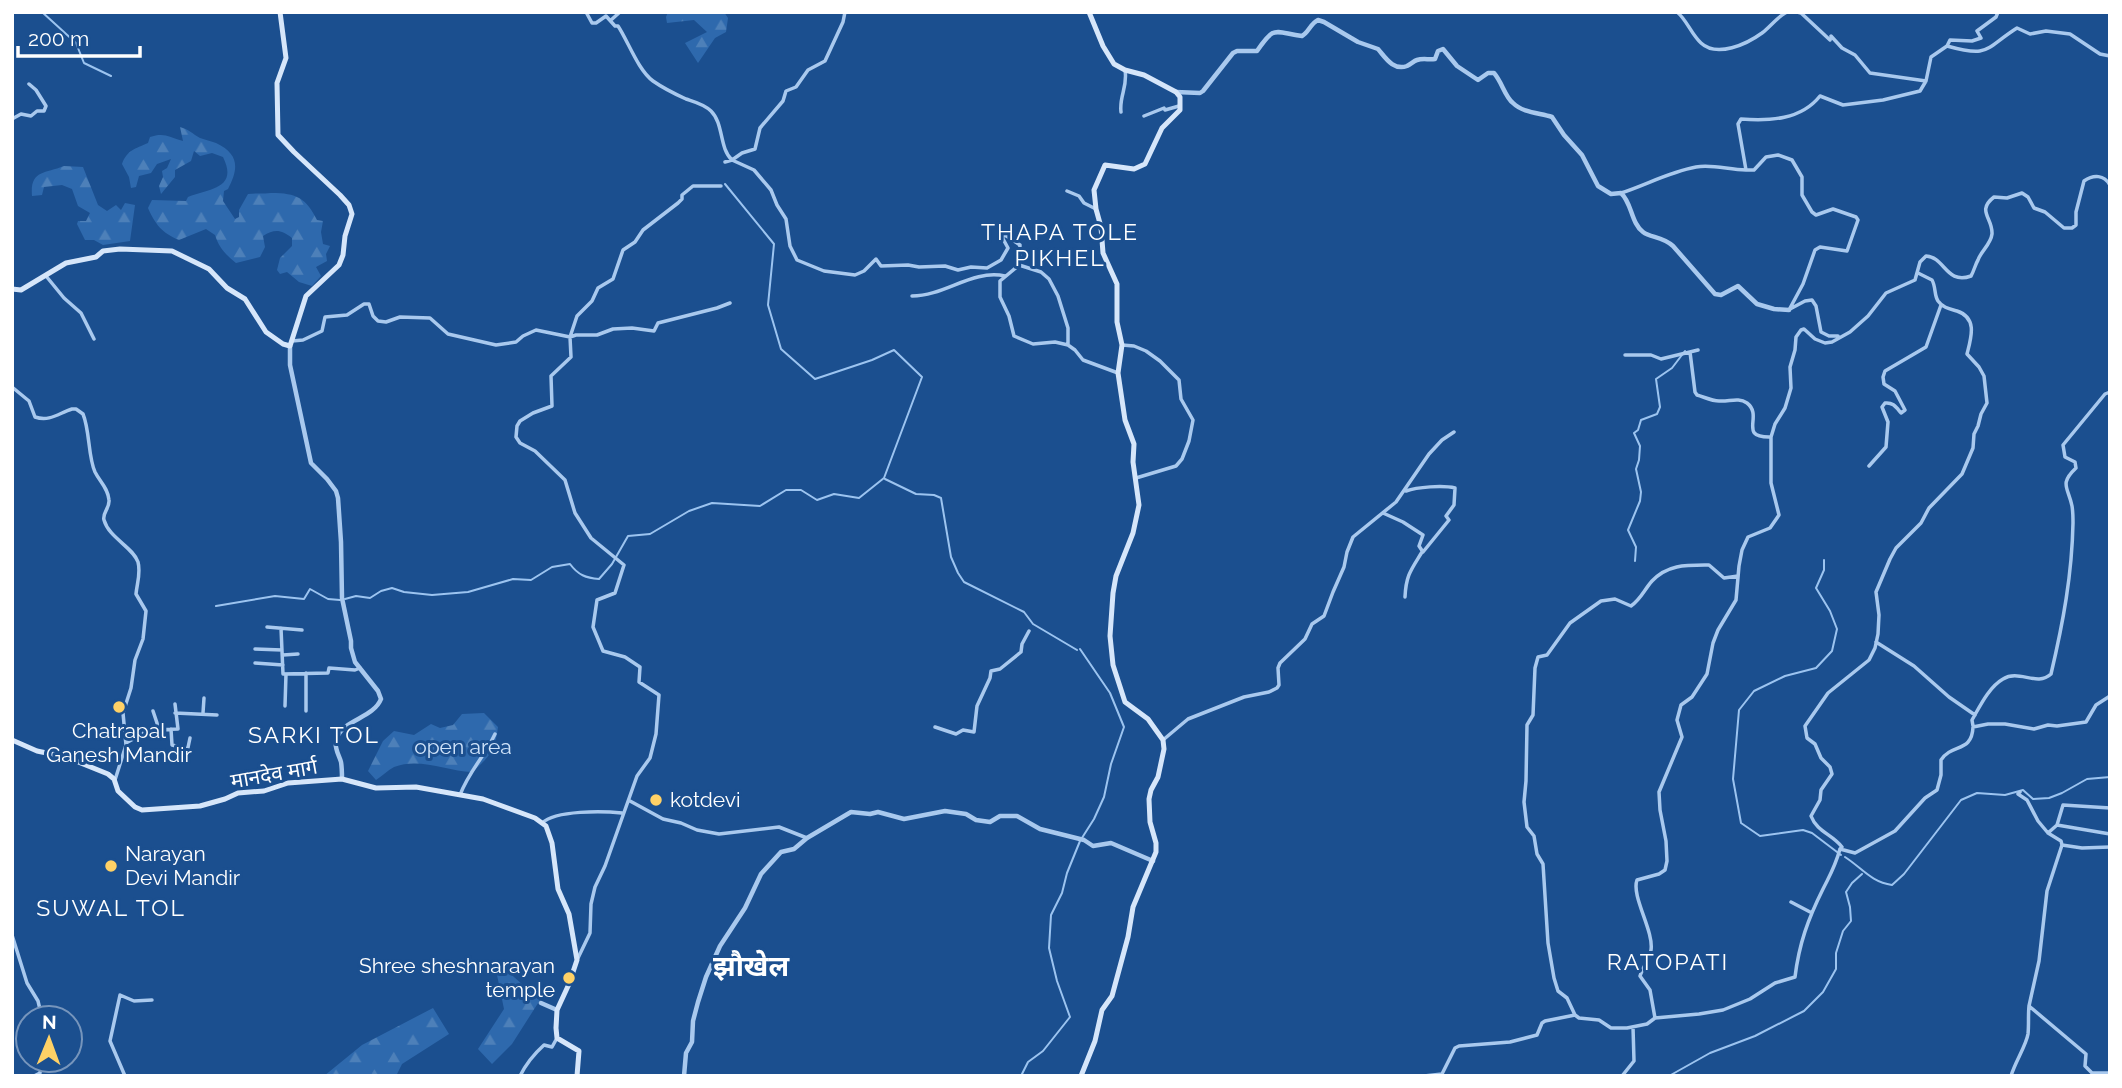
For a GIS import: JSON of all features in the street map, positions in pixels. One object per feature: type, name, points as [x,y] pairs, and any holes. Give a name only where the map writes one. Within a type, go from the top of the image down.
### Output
[{"type":"main road","points":[[12,289],[21,290],[71,260],[96,257],[103,251],[172,251],[209,269],[223,285],[245,299],[266,332],[283,344],[291,343],[306,296],[339,265],[352,215],[349,205],[340,195],[278,135],[277,83],[286,58],[280,12]]},
{"type":"main road","points":[[1081,1076],[1095,1041],[1102,1010],[1112,996],[1133,907],[1153,861],[1156,843],[1150,822],[1149,799],[1158,777],[1164,749],[1163,740],[1148,719],[1125,702],[1113,665],[1110,636],[1113,593],[1119,566],[1133,533],[1139,500],[1133,462],[1134,444],[1125,420],[1118,373],[1122,345],[1117,322],[1116,284],[1103,253],[1094,190],[1105,165],[1134,169],[1145,164],[1162,128],[1181,106],[1176,92],[1114,64],[1089,12]]},
{"type":"main road","name":"मानदेव मार्ग","points":[[12,740],[108,774],[114,779],[118,791],[135,807],[148,810],[206,805],[238,793],[264,791],[298,781],[342,779],[376,788],[416,786],[460,795],[502,805],[542,822]]},
{"type":"main road","points":[[542,822],[549,831],[558,889],[569,914],[577,960],[557,1010],[556,1028],[557,1038],[579,1051],[577,1076]]},
{"type":"street","points":[[586,12],[594,24],[606,16],[611,20],[624,34],[652,80],[712,112],[722,134],[726,155],[754,170],[771,190],[776,205],[786,219],[790,246],[797,260],[824,271],[855,275],[876,259],[881,266],[945,266],[958,270],[987,268],[1001,260],[1007,252],[1008,248],[1002,237],[1005,235],[1020,245],[1019,265],[1000,281],[1000,297],[1014,336],[1033,344],[1055,342],[1068,345],[1083,360],[1118,373]]},
{"type":"street","points":[[611,20],[620,12]]},
{"type":"street","points":[[725,162],[755,149],[760,128],[783,101],[786,91],[796,87],[808,70],[825,61],[845,12]]},
{"type":"street","points":[[1677,12],[1702,44],[1731,49],[1761,34],[1787,12]]},
{"type":"street","points":[[1797,12],[1842,48],[1855,55],[1870,73],[1926,81]]},
{"type":"street","points":[[1746,170],[1738,124],[1741,119],[1794,116],[1812,106],[1820,96],[1843,104],[1883,100],[1920,91],[1926,81],[1931,57],[1947,46],[1950,40],[1972,41],[1981,38],[1977,31],[1996,17],[1998,12]]},
{"type":"street","points":[[1176,92],[1203,91],[1233,53],[1257,51],[1266,36],[1274,32],[1302,36],[1315,21],[1321,20],[1358,42],[1378,49],[1385,60],[1399,66],[1407,66],[1420,59],[1433,60],[1438,51],[1443,49],[1457,66],[1478,80],[1488,73],[1493,73],[1515,106],[1552,117],[1582,155],[1598,186],[1611,194],[1696,167],[1754,170],[1766,157],[1778,155],[1792,160],[1802,177],[1802,195],[1812,212],[1816,215],[1833,209],[1858,220],[1847,251],[1821,247],[1815,250],[1803,284],[1789,310]]},
{"type":"street","points":[[1947,46],[1966,51],[1984,51],[2017,28],[2030,34],[2046,30],[2070,34],[2100,54],[2110,56]]},
{"type":"street","points":[[1121,112],[1121,97],[1126,84],[1125,70]]},
{"type":"street","points":[[12,119],[21,114],[31,116],[37,111],[44,111],[46,106],[29,84]]},
{"type":"street","points":[[1144,116],[1164,108],[1166,110],[1181,106]]},
{"type":"street","points":[[1655,1018],[1650,990],[1640,976],[1651,950],[1635,885],[1637,880],[1665,870],[1666,841],[1659,792],[1682,737],[1677,720],[1681,705],[1692,697],[1707,674],[1718,630],[1736,600],[1742,550],[1748,537],[1770,528],[1779,515],[1771,483],[1771,437],[1791,388],[1790,367],[1798,333],[1804,329],[1815,339],[1825,343],[1844,335],[1868,316],[1886,293],[1912,283],[1923,258],[1934,257],[1955,277],[1971,276],[1991,237],[1985,212],[1994,197],[2007,198],[2022,193],[2028,197],[2034,208],[2045,212],[2068,229],[2076,225],[2076,212],[2084,181],[2101,177],[2110,185]]},
{"type":"street","points":[[577,960],[590,933],[591,904],[595,887],[637,776],[650,758],[656,734],[659,695],[639,682],[640,667],[625,657],[603,651],[593,627],[597,600],[615,593],[624,565],[590,538],[575,513],[565,480],[535,451],[520,443],[516,437],[517,426],[533,412],[552,407],[551,376],[571,357],[570,337],[577,316],[592,301],[597,288],[613,279],[623,250],[635,242],[643,230],[682,200],[682,195],[693,186],[721,186]]},
{"type":"street","points":[[1067,191],[1096,209]]},
{"type":"street","points":[[1621,193],[1640,229],[1666,240],[1673,246],[1715,294],[1721,295],[1738,286],[1757,304],[1789,310],[1812,300],[1816,306],[1821,332],[1829,336],[1844,335]]},
{"type":"street","points":[[1019,265],[1041,272],[1049,279],[1058,296],[1068,328],[1068,345]]},
{"type":"street","points":[[1738,576],[1724,578],[1709,565],[1676,566],[1653,581],[1631,606],[1615,599],[1601,601],[1570,623],[1548,655],[1538,657],[1533,715],[1527,725],[1524,802],[1527,827],[1534,836],[1537,854],[1543,864],[1548,943],[1558,991],[1567,998],[1579,1018],[1599,1020],[1611,1028],[1633,1027],[1647,1024],[1655,1018],[1723,1010],[1750,999],[1775,983],[1795,977],[1798,949],[1824,887],[1835,869],[1842,847],[1837,840],[1819,830],[1811,816],[1820,800],[1821,790],[1832,774],[1815,744],[1807,737],[1805,726],[1828,693],[1869,660],[1877,642],[1879,615],[1876,592],[1890,559],[1896,548],[1921,523],[1929,508],[1962,474],[1973,448],[1980,414],[1987,403],[1984,376],[1967,354],[1971,324],[1966,315],[1941,304],[1936,299],[1932,280],[1917,273]]},
{"type":"street","points":[[45,274],[64,298],[82,313],[93,339]]},
{"type":"street","points":[[912,296],[934,294],[983,275],[1005,276]]},
{"type":"street","points":[[342,779],[336,740],[346,727],[375,709],[381,699],[379,691],[355,662],[351,648],[342,606],[338,498],[327,479],[311,463],[290,365],[291,343],[322,331],[325,317],[347,315],[364,304],[369,304],[378,321],[386,322],[400,317],[430,318],[448,334],[496,345],[516,342],[536,330],[570,337],[597,335],[613,329],[654,331],[658,323],[730,303]]},
{"type":"street","points":[[1869,466],[1886,447],[1888,422],[1882,407],[1890,402],[1901,413],[1905,410],[1895,391],[1884,384],[1885,371],[1926,347],[1941,304]]},
{"type":"street","points":[[1122,345],[1146,351],[1179,380],[1181,399],[1193,420],[1189,441],[1176,466],[1136,478]]},
{"type":"street","points":[[1625,355],[1651,355],[1661,359],[1698,350]]},
{"type":"street","points":[[1690,352],[1695,391],[1698,395],[1721,402],[1738,400],[1746,403],[1753,413],[1756,435],[1771,437]]},
{"type":"street","points":[[12,387],[29,401],[35,416],[40,418],[48,419],[72,409],[83,414],[94,469],[110,505],[104,514],[104,520],[117,540],[137,560],[139,576],[136,594],[146,611],[143,639],[135,660],[131,688],[123,713],[126,743],[115,782]]},
{"type":"street","points":[[1840,849],[1855,853],[1895,831],[1925,798],[1937,790],[1941,760],[1951,750],[1969,743],[1973,734],[1972,720],[1994,684],[2015,674],[2037,679],[2048,678],[2051,674],[2063,623],[2072,565],[2073,509],[2065,484],[2067,477],[2076,468],[2075,462],[2065,457],[2063,445],[2105,394],[2110,392]]},
{"type":"street","points":[[1163,740],[1188,719],[1244,697],[1277,688],[1280,663],[1305,639],[1312,624],[1324,617],[1332,592],[1345,566],[1353,537],[1404,492],[1429,454],[1454,432]]},
{"type":"street","points":[[1404,492],[1433,486],[1455,488],[1454,505],[1446,516],[1449,520],[1422,552],[1408,574],[1405,597]]},
{"type":"street","points":[[1383,513],[1423,535],[1419,546],[1422,552]]},
{"type":"street","points":[[267,627],[302,630]]},
{"type":"street","points":[[281,628],[283,674],[328,673],[330,668],[360,668]]},
{"type":"street","points":[[935,727],[956,734],[963,730],[974,732],[977,706],[991,671],[1000,669],[1021,652],[1029,632]]},
{"type":"street","points":[[1877,642],[1914,666],[1949,697],[1975,715]]},
{"type":"street","points":[[255,649],[298,654]]},
{"type":"street","points":[[255,663],[283,665]]},
{"type":"street","points":[[285,706],[286,674]]},
{"type":"street","points":[[306,674],[306,711]]},
{"type":"street","points":[[1973,727],[2005,724],[2034,729],[2048,725],[2087,722],[2096,705],[2110,696]]},
{"type":"street","points":[[203,715],[204,698]]},
{"type":"street","points":[[126,743],[149,730],[178,729],[175,704]]},
{"type":"street","points":[[153,711],[159,729]]},
{"type":"street","points":[[175,713],[217,715]]},
{"type":"street","points":[[172,729],[172,746],[188,749]]},
{"type":"street","points":[[460,795],[467,777],[495,734]]},
{"type":"street","points":[[186,757],[190,738]]},
{"type":"street","points":[[2011,1076],[2028,1034],[2026,1024],[2039,961],[2047,891],[2062,845],[2061,841],[2048,833],[2038,821],[2027,800],[2018,794],[2020,792]]},
{"type":"street","points":[[629,801],[655,816],[698,831],[719,834],[779,827],[807,838]]},
{"type":"street","points":[[2048,833],[2057,825],[2063,805],[2110,808]]},
{"type":"street","points":[[542,822],[548,818],[589,811],[623,813]]},
{"type":"street","points":[[684,1076],[686,1053],[692,1042],[693,1021],[698,1002],[720,946],[745,908],[761,874],[781,852],[794,849],[807,838],[851,812],[878,812],[904,819],[945,811],[990,822],[1000,816],[1017,816],[1040,829],[1093,846],[1111,843],[1153,861]]},
{"type":"street","points":[[2057,825],[2110,834]]},
{"type":"street","points":[[2062,845],[2082,848],[2110,847]]},
{"type":"street","points":[[1791,902],[1812,913]]},
{"type":"street","points":[[12,935],[27,983],[39,1004]]},
{"type":"street","points":[[125,1076],[110,1041],[120,995],[134,1002],[152,1000]]},
{"type":"street","points":[[541,1003],[557,1010]]},
{"type":"street","points":[[2029,1006],[2085,1054],[2085,1066],[2092,1073],[2110,1073]]},
{"type":"street","points":[[1427,1076],[1441,1074],[1455,1048],[1459,1046],[1510,1042],[1537,1035],[1545,1021],[1575,1015]]},
{"type":"street","points":[[1622,1076],[1634,1061],[1633,1027]]},
{"type":"street","points":[[520,1076],[538,1051],[544,1045],[552,1047],[557,1038]]},
{"type":"green space","points":[[668,12],[724,12],[728,18],[726,32],[715,38],[698,63],[685,43],[707,32],[694,20],[667,23]]},
{"type":"green space","points":[[180,127],[224,147],[233,157],[234,174],[228,189],[224,191],[223,201],[235,219],[239,217],[239,210],[248,194],[271,193],[300,198],[309,206],[317,220],[323,221],[323,244],[330,246],[326,254],[327,261],[316,267],[321,276],[312,286],[299,282],[287,272],[280,274],[277,270],[280,258],[292,246],[292,238],[284,233],[274,231],[263,236],[265,247],[260,257],[236,263],[223,251],[215,235],[206,229],[179,240],[168,234],[153,219],[148,208],[152,200],[186,201],[188,197],[219,186],[227,176],[223,157],[212,153],[200,156],[194,151],[191,161],[175,170],[175,177],[161,194],[159,186],[163,177],[162,171],[167,168],[171,159],[157,164],[151,173],[139,176],[136,187],[131,188],[122,164],[126,156],[132,150],[148,143],[150,137],[159,135],[183,141]]},
{"type":"green space","points":[[64,166],[83,167],[98,205],[107,211],[116,205],[121,210],[125,203],[135,205],[130,241],[103,245],[94,240],[85,240],[77,224],[78,221],[86,221],[90,213],[78,206],[72,189],[62,185],[44,187],[42,195],[32,196],[33,181],[36,177]]},
{"type":"green space","name":"open area","points":[[484,713],[498,727],[497,735],[491,753],[472,772],[413,763],[394,767],[376,780],[368,771],[383,741],[394,731],[414,735],[431,724],[440,728],[453,725],[462,714]]},
{"type":"green space","points":[[496,970],[506,970],[540,1000],[512,1044],[492,1064],[478,1049],[504,1009]]},
{"type":"green space","points":[[433,1008],[449,1034],[402,1064],[396,1076],[324,1076],[362,1045]]},
{"type":"waterway","points":[[42,12],[76,43],[84,63],[111,76]]},
{"type":"waterway","points":[[345,599],[356,596],[370,598],[392,588],[432,595],[468,592],[513,579],[531,580],[552,567],[570,564],[583,575],[599,579],[612,564],[628,536],[650,534],[689,511],[712,503],[760,506],[786,490],[801,490],[817,500],[834,494],[859,498],[884,478],[922,377],[894,350],[815,379],[781,349],[768,305],[774,244],[725,184]]},
{"type":"waterway","points":[[1635,561],[1636,547],[1628,530],[1641,492],[1636,469],[1640,446],[1634,433],[1641,420],[1657,414],[1660,407],[1656,379],[1672,368],[1685,351]]},
{"type":"waterway","points":[[885,479],[916,494],[941,498],[951,557],[964,582],[1024,612],[1033,624],[1077,650]]},
{"type":"waterway","points":[[1824,560],[1824,570],[1816,588],[1837,629],[1832,651],[1816,668],[1785,676],[1754,691],[1739,710],[1733,779],[1741,823],[1760,836],[1803,830],[1812,833],[1841,855]]},
{"type":"waterway","points":[[216,606],[275,596],[304,599],[310,589],[328,599],[340,600]]},
{"type":"waterway","points":[[1021,1076],[1028,1062],[1043,1051],[1070,1017],[1049,948],[1051,915],[1062,893],[1080,841],[1104,797],[1111,764],[1124,727],[1110,693],[1080,649]]},
{"type":"waterway","points":[[1845,857],[1872,878],[1892,885],[1904,874],[1961,800],[1977,793],[2005,795],[2023,790],[2033,799],[2049,798],[2087,779],[2110,777]]},
{"type":"waterway","points":[[1669,1076],[1710,1053],[1755,1036],[1804,1011],[1823,992],[1836,969],[1836,953],[1843,931],[1851,921],[1846,892],[1862,874]]},
{"type":"place","name":"Chatrapal Ganesh Mandir","points":[[119,707]]},
{"type":"place","name":"kotdevi","points":[[656,800]]},
{"type":"place","name":"Narayan Devi Mandir","points":[[111,866]]},
{"type":"place","name":"Shree sheshnarayan temple","points":[[569,978]]},
{"type":"district","name":"THAPA TOLE PIKHEL","points":[[1060,245]]},
{"type":"district","name":"SARKI TOL","points":[[314,735]]},
{"type":"district","name":"SUWAL TOL","points":[[111,908]]},
{"type":"district","name":"RATOPATI","points":[[1668,962]]},
{"type":"district","name":"झौखेल","points":[[751,966]]}]
